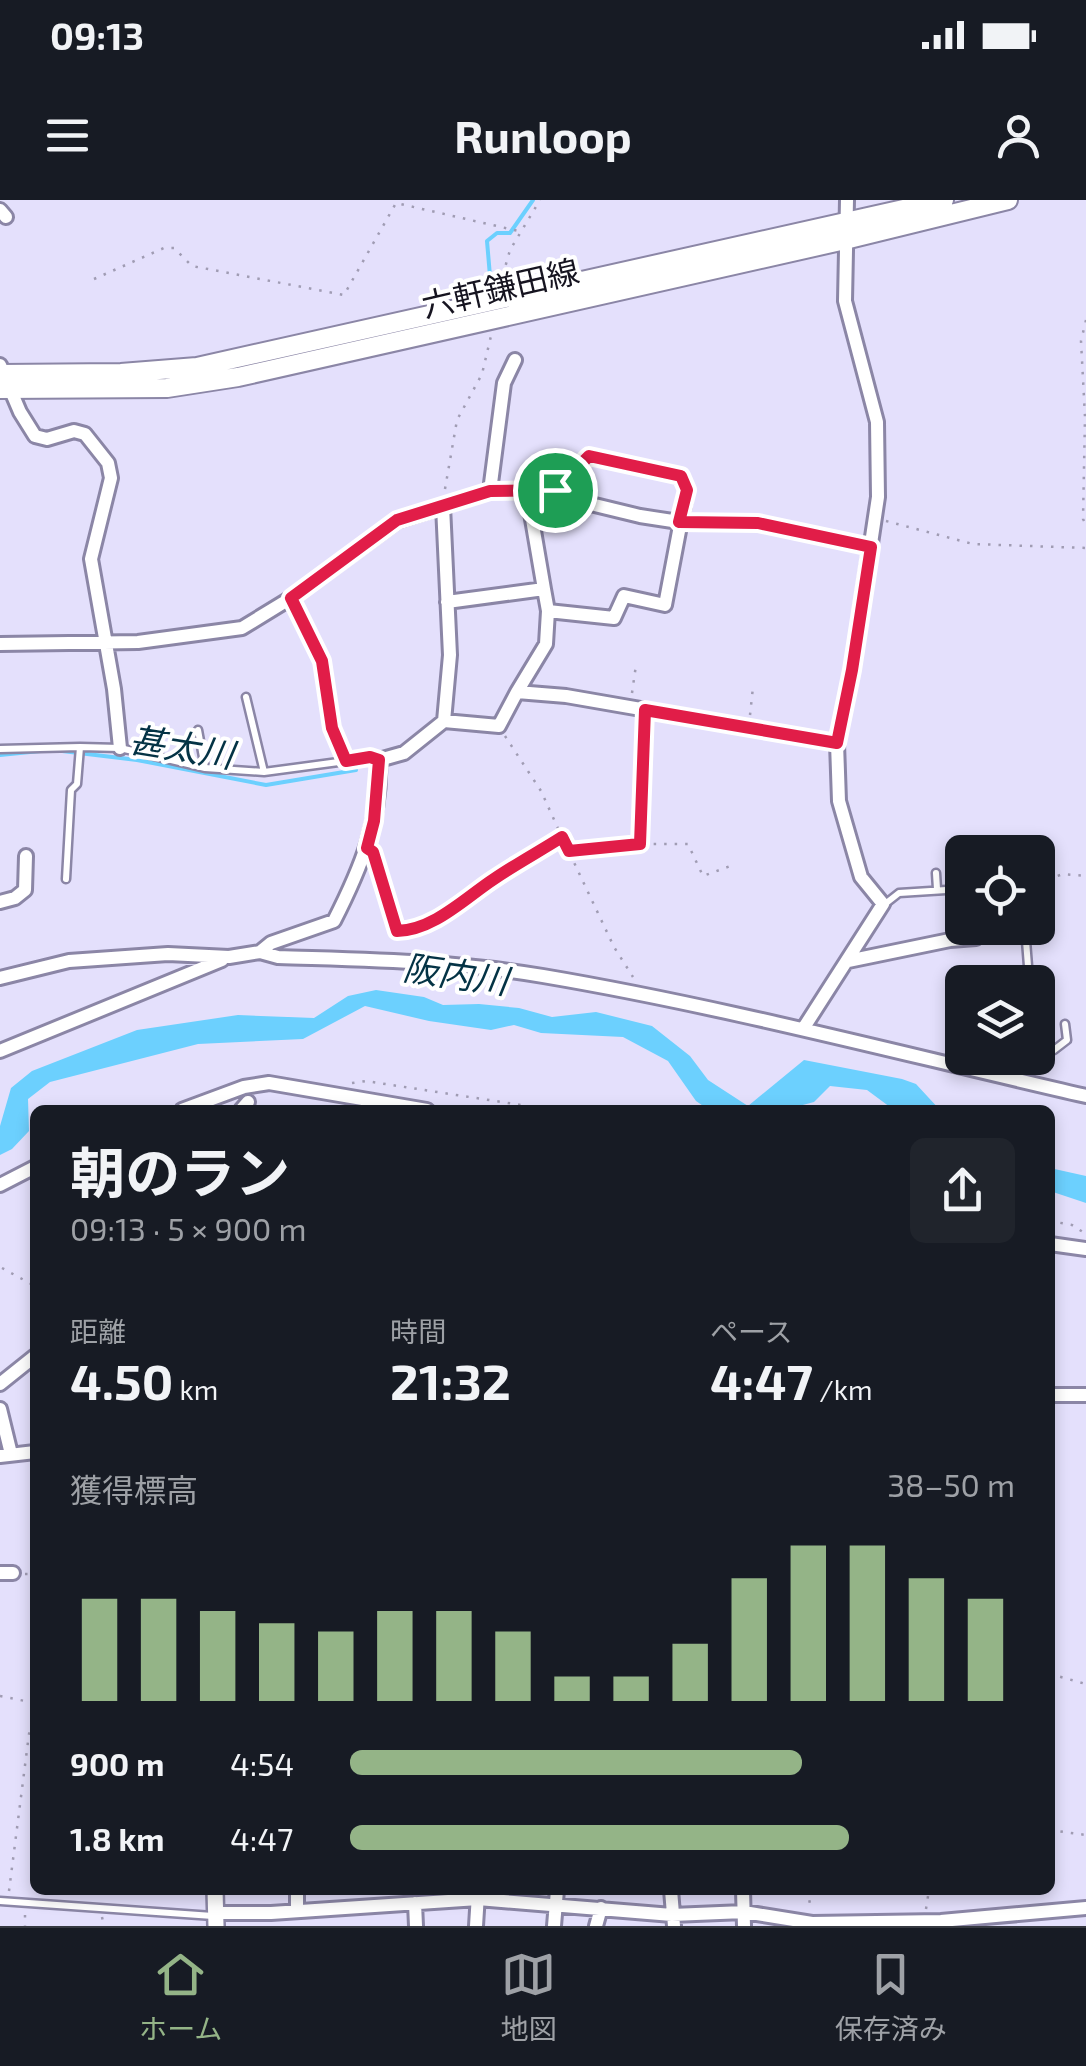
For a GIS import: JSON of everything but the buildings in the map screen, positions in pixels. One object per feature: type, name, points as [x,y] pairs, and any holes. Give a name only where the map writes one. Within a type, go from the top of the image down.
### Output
[{"type":"main road","name":"六軒鎌田線","points":[[846,231],[944,200]]},
{"type":"main road","name":"六軒鎌田線","points":[[3,378],[198,367],[1008,200]]},
{"type":"street","points":[[803,1029],[884,904],[861,877],[839,801],[837,743],[878,497],[877,422],[845,301],[847,200]]},
{"type":"street","points":[[490,491],[504,383],[515,360]]},
{"type":"street","points":[[3,378],[35,436],[47,440],[74,431],[85,434],[108,464],[110,478],[91,559],[120,748]]},
{"type":"street","points":[[548,611],[614,618],[624,596],[665,605],[687,490],[681,476],[589,456],[555,490]]},
{"type":"street","points":[[346,761],[370,757],[379,760],[404,753],[444,721],[498,726],[546,644],[548,611],[528,490]]},
{"type":"street","points":[[0,644],[138,642],[242,628],[291,598],[397,520],[490,491],[555,490],[566,498],[679,522],[758,523],[871,547]]},
{"type":"street","points":[[443,506],[450,655],[444,721]]},
{"type":"street","points":[[447,602],[544,589]]},
{"type":"street","points":[[518,692],[566,696],[837,743]]},
{"type":"street","points":[[260,952],[271,943],[334,921],[367,848],[374,821],[379,760]]},
{"type":"street","points":[[0,902],[25,890],[26,856]]},
{"type":"street","points":[[848,961],[945,941]]},
{"type":"street","points":[[0,978],[69,961],[168,954],[228,957],[260,952],[278,957],[409,962],[541,976],[803,1029],[1086,1096]]},
{"type":"street","points":[[168,954],[173,967],[170,981]]},
{"type":"street","points":[[0,1050],[228,957]]},
{"type":"street","points":[[195,1105],[244,1087],[269,1083],[399,1105]]},
{"type":"street","points":[[0,1184],[30,1172]]},
{"type":"street","points":[[1055,1245],[1086,1249]]},
{"type":"street","points":[[0,1384],[30,1360]]},
{"type":"street","points":[[1055,1395],[1086,1395]]},
{"type":"street","points":[[0,1409],[5,1455],[30,1452]]},
{"type":"street","points":[[297,1895],[297,1911]]},
{"type":"street","points":[[216,1919],[471,1895]]},
{"type":"street","points":[[476,1926],[478,1895]]},
{"type":"street","points":[[504,1895],[556,1897],[673,1920],[924,1920],[1086,1908]]},
{"type":"street","points":[[671,1895],[673,1920]]},
{"type":"street","points":[[554,1926],[556,1897]]},
{"type":"street","points":[[415,1903],[416,1926]]},
{"type":"street","points":[[596,1926],[601,1908]]},
{"type":"lane","points":[[0,749],[120,748],[204,768],[264,772],[346,761],[332,728],[322,661],[291,598]]},
{"type":"lane","points":[[246,697],[264,772]]},
{"type":"lane","points":[[198,730],[204,768]]},
{"type":"lane","points":[[66,879],[70,790],[78,784],[80,751]]},
{"type":"lane","points":[[936,873],[937,889]]},
{"type":"lane","points":[[884,904],[899,893],[945,889]]},
{"type":"lane","points":[[1055,1049],[1067,1040],[1065,1024]]},
{"type":"lane","points":[[1012,1080],[1015,1075]]},
{"type":"lane","points":[[4,1901],[216,1919]]},
{"type":"path","points":[[500,286],[510,250],[540,200]]},
{"type":"path","points":[[94,279],[164,248],[174,248],[192,266],[344,295],[396,203],[522,231]]},
{"type":"path","points":[[1086,320],[1081,341],[1086,525]]},
{"type":"path","points":[[443,506],[457,420],[482,374],[492,331]]},
{"type":"path","points":[[875,518],[972,544],[1086,548]]},
{"type":"path","points":[[630,710],[636,664]]},
{"type":"path","points":[[748,728],[752,687]]},
{"type":"path","points":[[640,844],[645,710]]},
{"type":"path","points":[[498,726],[542,791],[614,947],[649,998]]},
{"type":"path","points":[[367,848],[373,852],[397,931],[408,931],[448,913],[495,878],[562,837]]},
{"type":"path","points":[[569,851],[688,844],[703,876],[733,865]]},
{"type":"path","points":[[1055,876],[1086,876]]},
{"type":"path","points":[[348,1084],[366,1081],[510,1105]]},
{"type":"path","points":[[1055,1222],[1072,1225],[1086,1234]]},
{"type":"path","points":[[2,1268],[30,1283]]},
{"type":"path","points":[[1055,1675],[1086,1684]]},
{"type":"path","points":[[0,1696],[30,1703]]},
{"type":"path","points":[[4,1901],[30,1742]]},
{"type":"path","points":[[1055,1831],[1086,1835]]},
{"type":"path","points":[[924,1920],[928,1895]]},
{"type":"path","points":[[24,1904],[26,1926]]},
{"type":"water","name":"阪内川","points":[[376,990],[424,997],[443,1005],[519,1008],[552,1017],[596,1012],[652,1026],[690,1056],[708,1080],[746,1105],[702,1105],[668,1061],[623,1037],[541,1033],[514,1025],[491,1030],[365,1006],[303,1039],[198,1044],[50,1082],[28,1099],[29,1131],[12,1149],[0,1155],[0,1126],[11,1088],[32,1071],[137,1030],[238,1015],[314,1018],[348,996]]},
{"type":"water","name":"阪内川","points":[[804,1060],[902,1079],[916,1084],[935,1105],[887,1105],[867,1090],[830,1086],[814,1102],[749,1105]]},
{"type":"water","points":[[1055,1169],[1086,1176],[1086,1203],[1055,1193]]},
{"type":"waterway","name":"甚太川","points":[[490,276],[487,241],[497,233],[510,233],[533,200]]},
{"type":"waterway","name":"甚太川","points":[[54,750],[137,760],[266,785],[356,770]]},
{"type":"waterway","name":"甚太川","points":[[0,755],[40,751]]},
{"type":"route","points":[[589,456],[681,476],[687,490],[679,522],[758,523],[871,547],[837,743],[645,710],[640,844],[569,851],[562,837],[495,878],[448,913],[408,931],[397,931],[373,852],[367,848],[374,821],[379,760],[370,757],[346,761],[332,728],[322,661],[291,598],[397,520],[490,491],[555,490],[589,456]]}]
